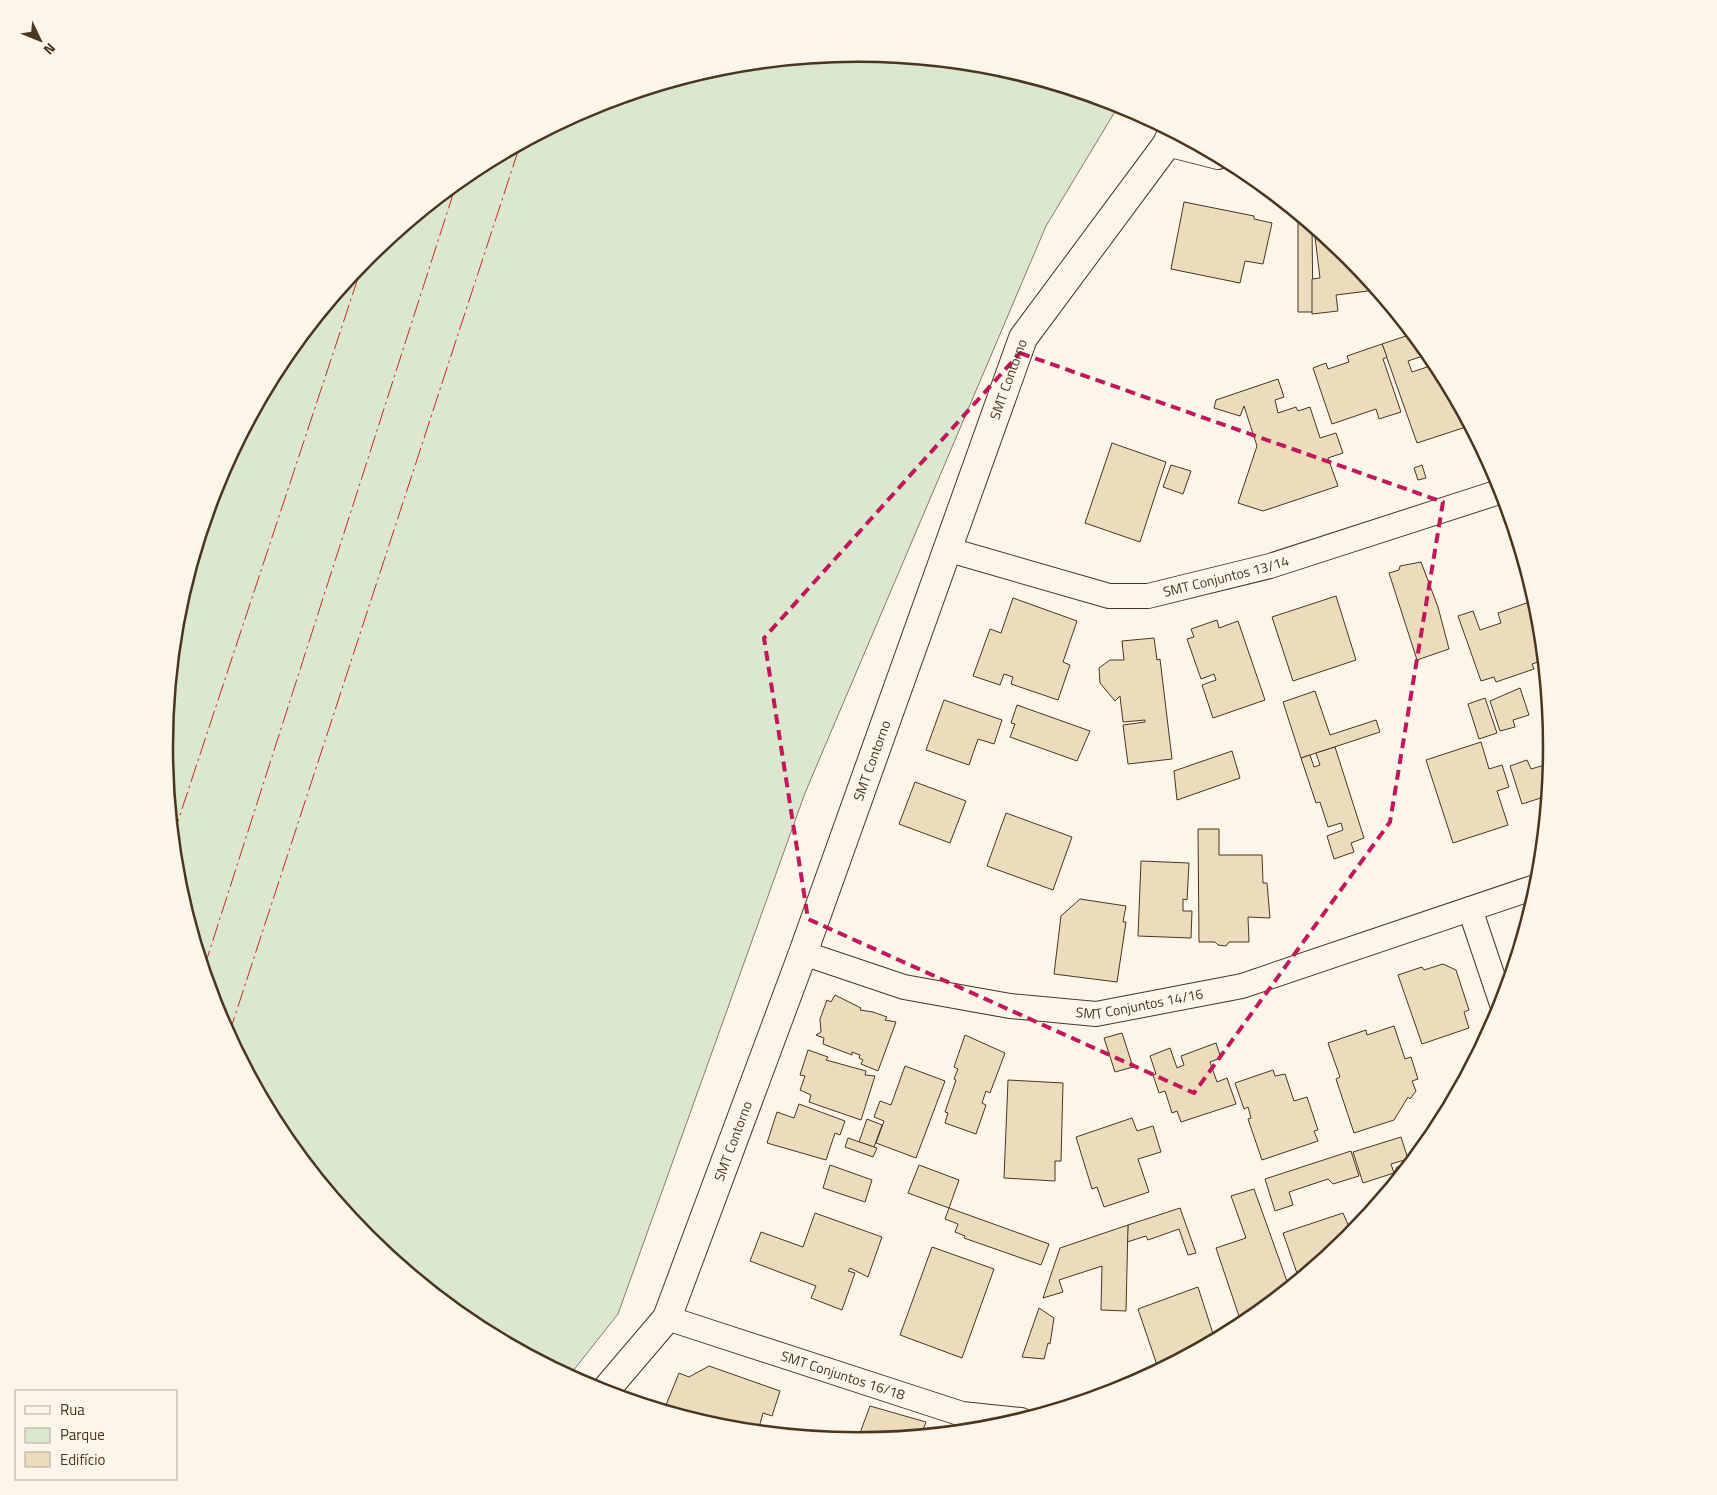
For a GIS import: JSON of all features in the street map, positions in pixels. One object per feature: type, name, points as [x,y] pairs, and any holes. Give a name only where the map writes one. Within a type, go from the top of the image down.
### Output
[{"type":"street","name":"SMT Contorno","points":[[610,1385],[667,1318],[803,953],[1023,338],[1170,138]]},
{"type":"street","name":"SMT Conjuntos 13/14","points":[[946,549],[1109,596],[1148,596],[1270,566],[1494,494]]},
{"type":"street","name":"SMT Conjuntos 14/16","points":[[803,953],[904,987],[1010,1006],[1096,1014],[1242,986],[1528,889]]},
{"type":"street","points":[[1470,909],[1498,992]]},
{"type":"street","name":"SMT Conjuntos 16/18","points":[[667,1318],[962,1414],[998,1418]]},
{"type":"highlighted area","points":[[1020,353],[1443,502],[1390,822],[1194,1093],[808,919],[764,638]]},
{"type":"green space","points":[[858,62],[948,68],[992,76],[1036,86],[1114,113],[1046,226],[805,793],[618,1314],[574,1370],[516,1341],[441,1291],[374,1232],[315,1165],[265,1090],[244,1050],[210,968],[197,925],[179,837],[173,748],[179,658],[187,614],[197,570],[210,527],[226,485],[265,405],[289,367],[315,330],[374,263],[441,204],[478,178],[516,154],[596,115],[638,99],[681,86],[725,76],[769,68]]},
{"type":"building","points":[[1184,202],[1254,216],[1254,219],[1272,223],[1263,264],[1245,261],[1240,283],[1171,269]]},
{"type":"building","points":[[1298,222],[1312,234],[1313,312],[1298,312]]},
{"type":"building","points":[[1315,237],[1369,291],[1336,295],[1338,311],[1312,314],[1312,279],[1320,278]]},
{"type":"building","points":[[1406,336],[1421,357],[1408,361],[1412,372],[1428,367],[1464,428],[1417,443],[1382,344]]},
{"type":"building","points":[[1382,344],[1387,357],[1383,359],[1401,412],[1379,419],[1376,409],[1332,424],[1313,368],[1326,363],[1328,369],[1349,362],[1347,356]]},
{"type":"building","points":[[1278,379],[1284,397],[1275,400],[1278,413],[1296,407],[1298,411],[1310,407],[1320,438],[1336,433],[1343,453],[1328,458],[1338,486],[1263,511],[1238,503],[1257,446],[1244,406],[1240,416],[1214,408],[1216,400]]},
{"type":"building","points":[[1112,443],[1166,462],[1140,542],[1085,523]]},
{"type":"building","points":[[1171,465],[1191,471],[1183,494],[1163,487]]},
{"type":"building","points":[[1422,465],[1426,478],[1418,480],[1414,468]]},
{"type":"building","points":[[1421,562],[1438,607],[1449,649],[1417,660],[1389,573],[1399,570],[1400,566]]},
{"type":"building","points":[[1336,596],[1356,660],[1293,681],[1272,617]]},
{"type":"building","points":[[1013,598],[1077,621],[1063,662],[1070,665],[1058,700],[1011,684],[1013,677],[1004,674],[1000,685],[973,676],[990,629],[1001,633]]},
{"type":"building","points":[[1527,603],[1538,662],[1532,664],[1534,669],[1496,682],[1494,677],[1481,681],[1458,616],[1473,611],[1480,630],[1501,623],[1498,613]]},
{"type":"building","points":[[1217,620],[1219,628],[1238,621],[1265,700],[1213,718],[1202,685],[1216,680],[1214,674],[1201,679],[1187,639],[1194,637],[1191,629]]},
{"type":"building","points":[[1154,638],[1157,660],[1160,659],[1172,759],[1128,764],[1123,725],[1145,722],[1145,720],[1123,722],[1120,696],[1115,701],[1100,683],[1099,668],[1110,660],[1124,660],[1122,641]]},
{"type":"building","points":[[1520,688],[1529,715],[1513,720],[1515,727],[1500,731],[1490,701]]},
{"type":"building","points":[[1315,691],[1330,735],[1376,720],[1380,732],[1301,758],[1283,702]]},
{"type":"building","points":[[1485,698],[1497,733],[1479,739],[1468,704]]},
{"type":"building","points":[[944,700],[1002,720],[994,744],[978,739],[969,765],[926,750]]},
{"type":"building","points":[[1017,705],[1090,731],[1077,761],[1010,737],[1015,724],[1011,723]]},
{"type":"building","points":[[1481,742],[1489,769],[1502,765],[1509,787],[1497,791],[1508,825],[1453,843],[1426,760]]},
{"type":"building","points":[[1335,747],[1364,838],[1351,843],[1354,852],[1334,859],[1327,836],[1343,830],[1341,823],[1328,827],[1320,802],[1316,803],[1301,758],[1310,755],[1314,767],[1320,765],[1316,753]]},
{"type":"building","points":[[1232,751],[1240,778],[1177,800],[1174,771]]},
{"type":"building","points":[[1527,760],[1531,769],[1543,765],[1541,798],[1522,804],[1510,766]]},
{"type":"building","points":[[915,782],[966,801],[950,843],[899,824]]},
{"type":"building","points":[[1006,813],[1072,837],[1053,890],[987,866]]},
{"type":"building","points":[[1198,829],[1219,829],[1219,855],[1262,855],[1263,883],[1267,883],[1270,918],[1248,917],[1249,942],[1229,942],[1226,946],[1218,945],[1215,942],[1199,942]]},
{"type":"building","points":[[1141,861],[1189,863],[1187,900],[1183,899],[1183,911],[1192,911],[1191,938],[1138,936]]},
{"type":"building","points":[[1080,899],[1126,906],[1123,922],[1126,922],[1117,982],[1054,974],[1061,916]]},
{"type":"building","points":[[1443,964],[1456,970],[1469,1010],[1464,1012],[1469,1028],[1422,1044],[1398,975],[1422,967],[1424,970]]},
{"type":"building","points":[[835,995],[861,1008],[860,1010],[873,1012],[887,1017],[885,1020],[896,1022],[878,1071],[861,1064],[863,1060],[859,1058],[860,1055],[852,1052],[852,1055],[823,1044],[824,1038],[816,1035],[821,1032],[820,1019],[827,1000],[831,1002]]},
{"type":"building","points":[[1394,1026],[1405,1059],[1411,1057],[1418,1079],[1412,1081],[1416,1091],[1410,1099],[1408,1097],[1394,1120],[1354,1133],[1336,1079],[1340,1077],[1328,1043],[1366,1030],[1367,1035]]},
{"type":"building","points":[[1122,1033],[1133,1067],[1115,1072],[1104,1038]]},
{"type":"building","points":[[965,1035],[1005,1053],[990,1093],[986,1091],[982,1103],[986,1105],[976,1134],[945,1123],[948,1113],[945,1112],[958,1069],[954,1067]]},
{"type":"building","points":[[1216,1043],[1221,1058],[1210,1062],[1217,1082],[1227,1078],[1236,1104],[1181,1122],[1177,1111],[1172,1113],[1165,1091],[1159,1093],[1153,1075],[1156,1074],[1150,1056],[1170,1048],[1177,1068],[1184,1065],[1181,1056]]},
{"type":"building","points":[[808,1050],[828,1057],[826,1060],[866,1071],[865,1075],[875,1076],[861,1120],[809,1102],[811,1095],[800,1090],[805,1076],[800,1075]]},
{"type":"building","points":[[905,1066],[945,1081],[916,1158],[876,1143],[884,1121],[874,1117],[880,1101],[891,1105]]},
{"type":"building","points":[[1273,1070],[1275,1076],[1285,1074],[1294,1101],[1307,1097],[1318,1130],[1314,1131],[1318,1141],[1262,1160],[1248,1119],[1251,1118],[1248,1107],[1244,1109],[1235,1083]]},
{"type":"building","points":[[1008,1080],[1063,1083],[1061,1161],[1055,1161],[1055,1181],[1004,1178]]},
{"type":"building","points":[[799,1104],[845,1121],[840,1135],[835,1133],[826,1160],[767,1143],[777,1112],[794,1118]]},
{"type":"building","points":[[1132,1118],[1137,1131],[1153,1126],[1161,1152],[1138,1159],[1149,1192],[1104,1207],[1097,1187],[1092,1189],[1076,1137]]},
{"type":"building","points":[[867,1119],[882,1125],[874,1147],[859,1142]]},
{"type":"building","points":[[1401,1137],[1407,1157],[1406,1160],[1391,1164],[1394,1173],[1363,1183],[1353,1152]]},
{"type":"building","points":[[848,1138],[877,1148],[873,1157],[845,1147]]},
{"type":"building","points":[[1351,1151],[1359,1176],[1333,1184],[1328,1179],[1289,1192],[1293,1205],[1275,1211],[1265,1179]]},
{"type":"building","points":[[830,1165],[872,1180],[865,1202],[823,1188]]},
{"type":"building","points":[[919,1165],[959,1180],[949,1208],[908,1193]]},
{"type":"building","points":[[1402,1165],[1392,1177],[1397,1167]]},
{"type":"building","points":[[1254,1189],[1287,1282],[1239,1317],[1216,1248],[1246,1238],[1231,1196]]},
{"type":"building","points":[[949,1208],[1049,1244],[1041,1265],[964,1238],[965,1236],[955,1232],[958,1224],[945,1219]]},
{"type":"building","points":[[1180,1208],[1196,1253],[1188,1255],[1179,1229],[1148,1240],[1146,1236],[1127,1242],[1128,1225]]},
{"type":"building","points":[[815,1213],[882,1237],[868,1277],[850,1268],[848,1271],[855,1273],[842,1310],[811,1298],[816,1286],[750,1261],[761,1232],[803,1247]]},
{"type":"building","points":[[1343,1213],[1349,1226],[1297,1274],[1283,1233]]},
{"type":"building","points":[[1128,1225],[1126,1311],[1101,1310],[1102,1266],[1059,1280],[1063,1292],[1043,1298],[1060,1248]]},
{"type":"building","points":[[932,1247],[994,1269],[962,1358],[900,1335]]},
{"type":"building","points":[[1198,1287],[1213,1333],[1157,1364],[1138,1309]]},
{"type":"building","points":[[1039,1308],[1054,1318],[1050,1344],[1048,1343],[1044,1359],[1022,1357]]},
{"type":"building","points":[[709,1366],[780,1391],[772,1416],[763,1413],[760,1425],[666,1405],[679,1373],[689,1377]]},
{"type":"building","points":[[870,1406],[926,1422],[923,1429],[860,1432]]},
{"type":"power","points":[[232,1024],[517,153]]},
{"type":"power","points":[[207,958],[452,196]]},
{"type":"power","points":[[178,822],[357,281]]}]
